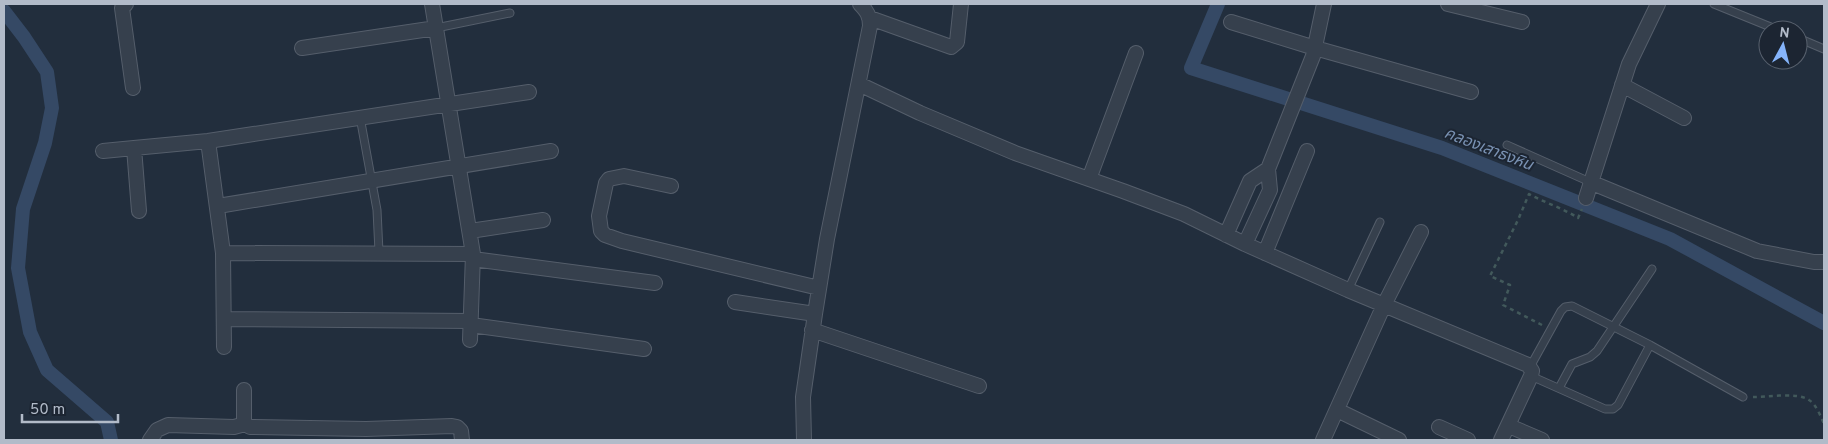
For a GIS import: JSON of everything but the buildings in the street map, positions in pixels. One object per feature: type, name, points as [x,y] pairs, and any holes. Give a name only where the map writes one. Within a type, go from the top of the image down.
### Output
[{"type":"street","points":[[126,4],[122,8],[132,88]]},
{"type":"street","points":[[432,4],[473,256],[470,340]]},
{"type":"street","points":[[804,440],[803,397],[814,314],[870,18],[860,4]]},
{"type":"street","points":[[870,18],[951,47],[957,42],[961,4]]},
{"type":"street","points":[[1245,244],[1270,190],[1268,169],[1315,48],[1324,4]]},
{"type":"street","points":[[1448,4],[1522,22]]},
{"type":"street","points":[[1586,198],[1629,64],[1658,4]]},
{"type":"street","points":[[1231,22],[1471,92]]},
{"type":"street","points":[[302,48],[436,28]]},
{"type":"street","points":[[1089,179],[1136,53]]},
{"type":"street","points":[[859,84],[966,133],[1015,153],[1184,214],[1245,244],[1531,372],[1509,426],[1501,440]]},
{"type":"street","points":[[1622,85],[1684,118]]},
{"type":"street","points":[[103,151],[208,141],[360,116],[529,92]]},
{"type":"street","points":[[208,141],[223,253],[224,347]]},
{"type":"street","points":[[134,148],[139,211]]},
{"type":"street","points":[[218,206],[552,151]]},
{"type":"street","points":[[1266,253],[1307,151]]},
{"type":"street","points":[[1226,235],[1250,181],[1268,169]]},
{"type":"street","points":[[671,186],[624,176],[609,178],[606,183],[599,216],[601,231],[605,235],[622,241],[819,288]]},
{"type":"street","points":[[1590,182],[1757,251],[1814,262],[1824,262]]},
{"type":"street","points":[[470,231],[544,220]]},
{"type":"street","points":[[1323,440],[1384,305],[1421,232]]},
{"type":"street","points":[[223,253],[379,252],[473,256],[655,283]]},
{"type":"street","points":[[735,302],[814,314]]},
{"type":"street","points":[[224,318],[471,323],[644,349]]},
{"type":"street","points":[[812,330],[979,386]]},
{"type":"street","points":[[244,390],[245,424]]},
{"type":"street","points":[[1336,410],[1399,440]]},
{"type":"street","points":[[150,440],[157,430],[168,425],[234,427],[245,424],[250,427],[366,429],[452,426],[457,427],[461,431],[462,440]]},
{"type":"street","points":[[1509,426],[1542,440]]},
{"type":"street","points":[[1439,428],[1468,440]]},
{"type":"lane","points":[[1714,4],[1758,22]]},
{"type":"lane","points":[[436,28],[510,13]]},
{"type":"lane","points":[[1808,42],[1824,49]]},
{"type":"lane","points":[[360,116],[377,210],[379,252]]},
{"type":"lane","points":[[1507,145],[1590,182]]},
{"type":"lane","points":[[1348,290],[1380,222]]},
{"type":"lane","points":[[1559,388],[1572,364],[1590,357],[1597,351],[1652,269]]},
{"type":"lane","points":[[1650,346],[1618,405],[1613,409],[1605,409],[1559,388],[1531,372],[1561,311],[1565,307],[1572,306],[1614,326],[1743,397]]},
{"type":"path","points":[[1544,325],[1503,305],[1510,285],[1490,276],[1529,194],[1578,218]]},
{"type":"path","points":[[1743,397],[1794,396],[1810,400],[1824,424]]},
{"type":"waterway","name":"คลองเสาธงหิน","points":[[1218,4],[1191,68],[1442,148],[1670,239],[1824,323]]},
{"type":"waterway","points":[[4,11],[47,72],[52,108],[45,143],[23,209],[18,268],[30,332],[47,370],[107,422],[111,440]]}]
